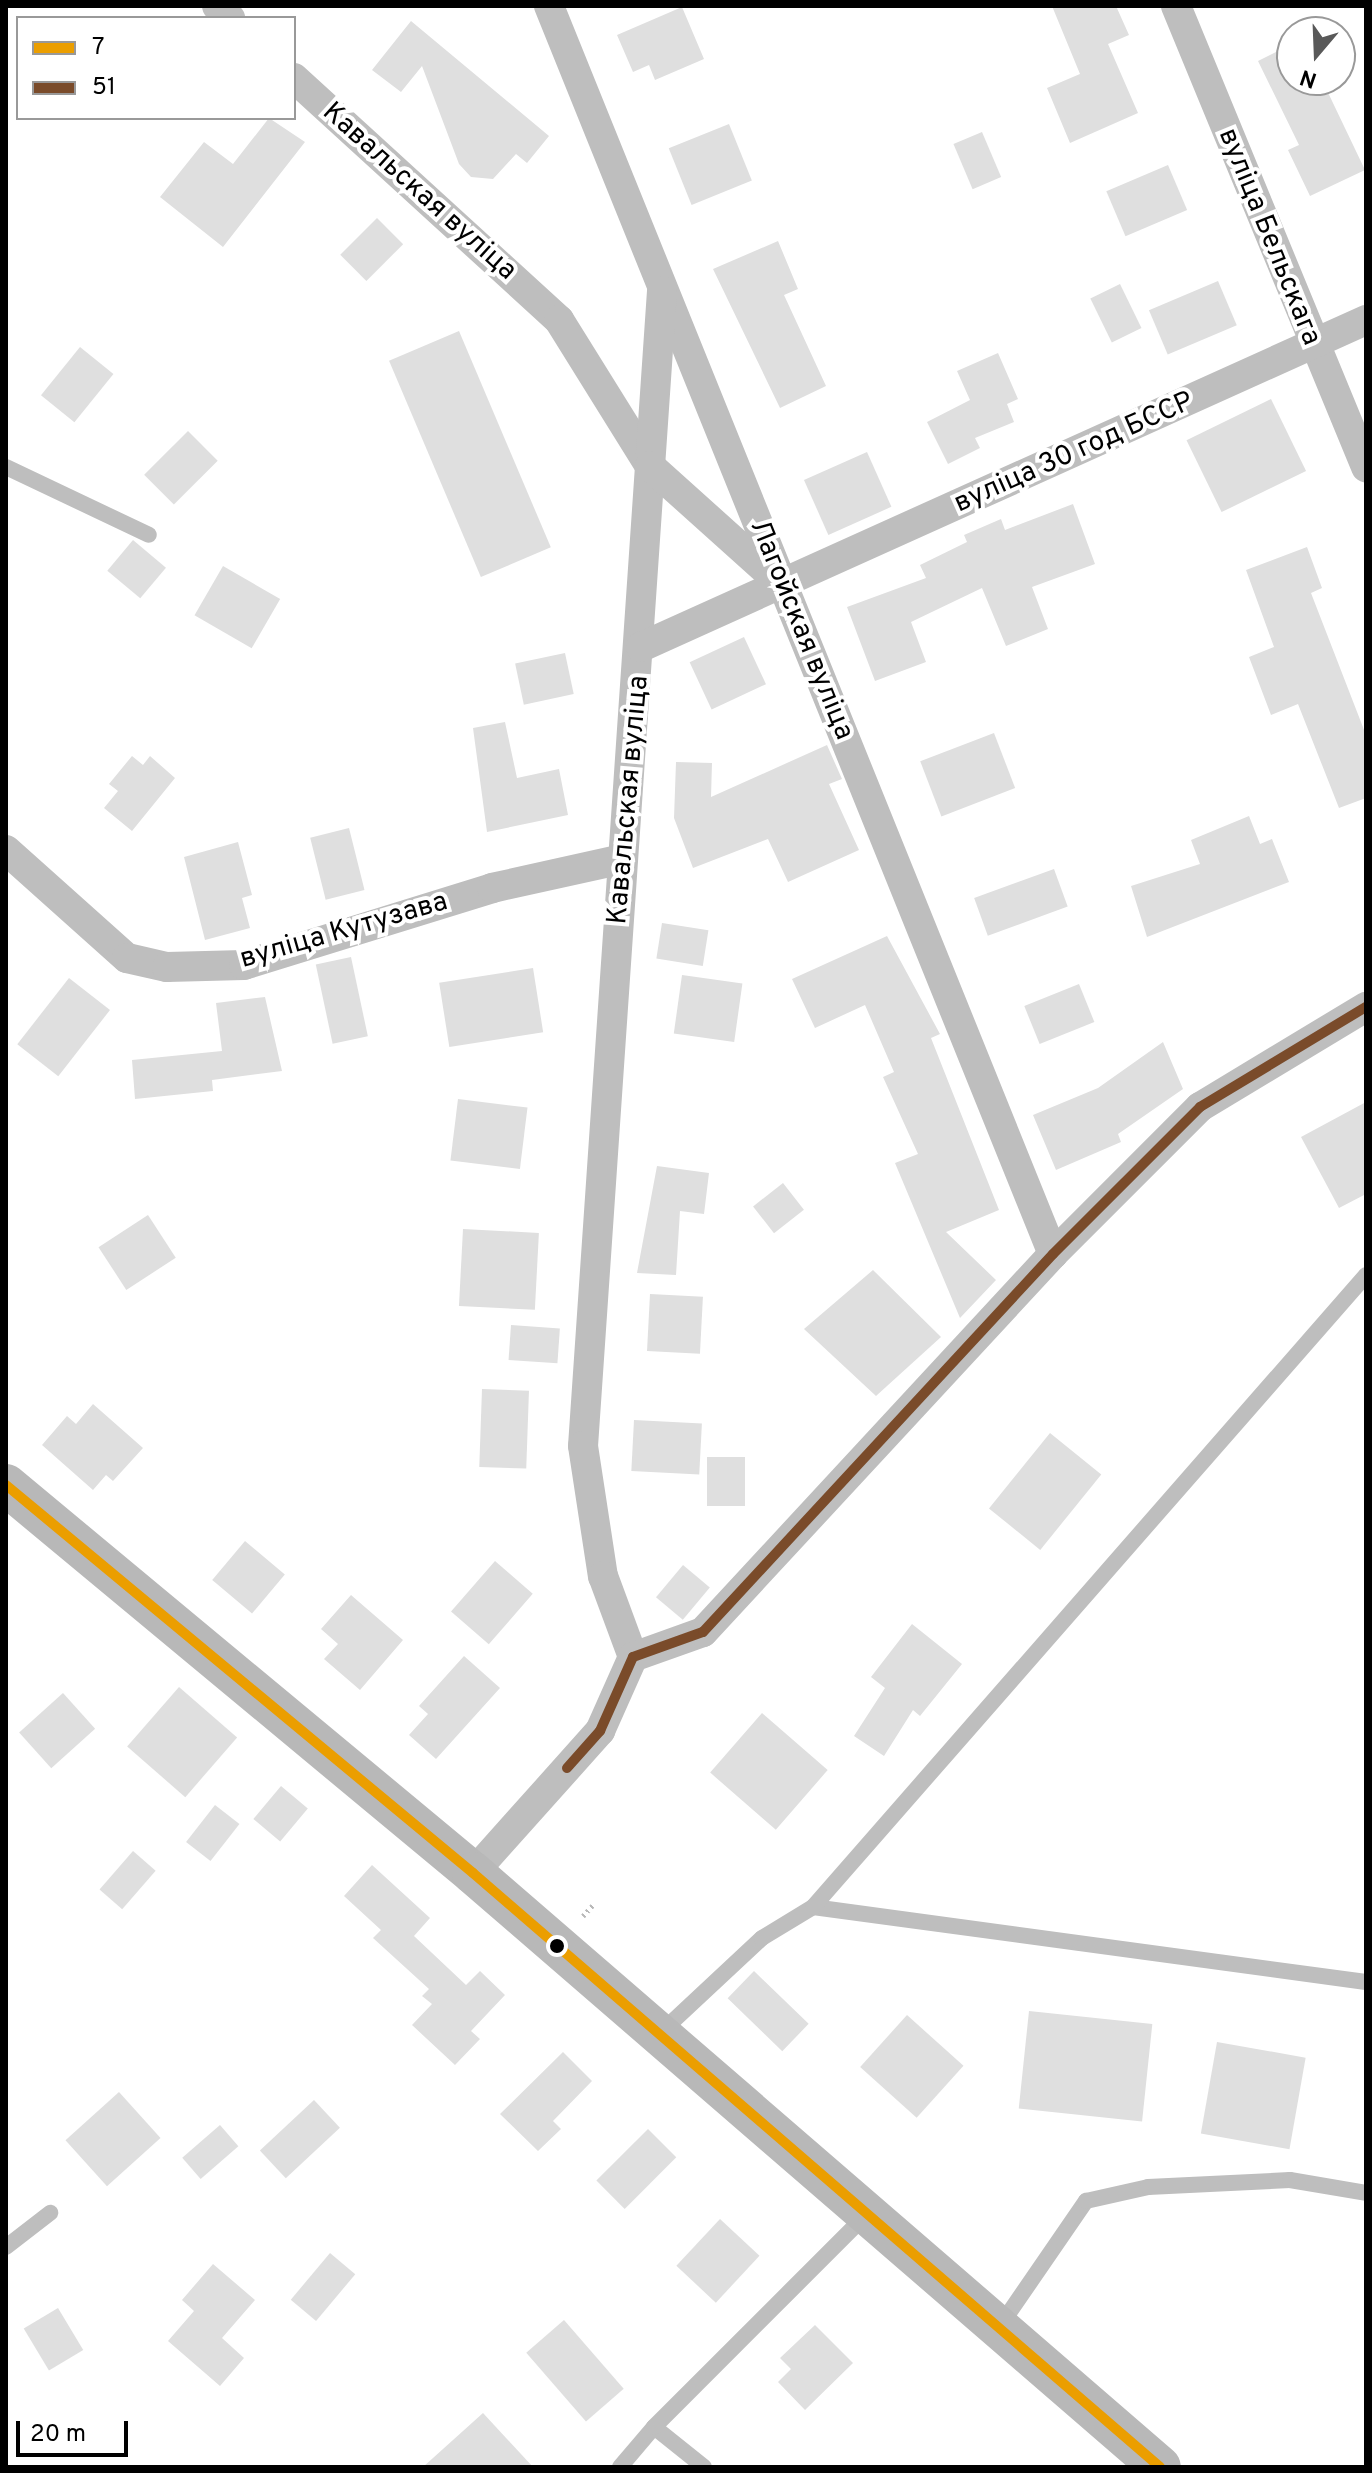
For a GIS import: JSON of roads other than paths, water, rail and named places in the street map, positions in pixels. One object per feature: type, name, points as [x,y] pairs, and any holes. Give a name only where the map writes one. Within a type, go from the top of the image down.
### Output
[{"type":"main road","points":[[6,1485],[473,1873],[657,2036],[1000,2326],[1160,2467]]},
{"type":"street","name":"Лагойская вуліца","points":[[549,6],[1053,1254]]},
{"type":"street","name":"вуліца Бельскага","points":[[1176,6],[1313,345],[1366,467]]},
{"type":"street","name":"Кавальская вуліца","points":[[296,80],[559,320],[650,466],[641,647],[623,859],[583,1446],[603,1576],[633,1657]]},
{"type":"street","points":[[662,283],[650,466],[782,585]]},
{"type":"street","name":"вуліца 30 год БССР","points":[[641,647],[1366,320]]},
{"type":"street","name":"вуліца Кутузава","points":[[6,850],[127,958],[167,967],[244,965],[492,888],[623,859]]},
{"type":"street","points":[[473,1873],[600,1731],[633,1657],[703,1632],[1053,1254],[1200,1107],[1366,1007]]},
{"type":"lane","points":[[6,467],[149,535]]},
{"type":"lane","points":[[657,2036],[762,1938],[813,1907],[1366,1275]]},
{"type":"lane","points":[[813,1907],[1366,1982]]},
{"type":"lane","points":[[1000,2326],[1086,2201],[1148,2187],[1290,2180],[1366,2193]]},
{"type":"lane","points":[[6,2247],[50,2213]]},
{"type":"lane","points":[[620,2467],[654,2427],[867,2214]]},
{"type":"lane","points":[[654,2427],[704,2467]]}]
